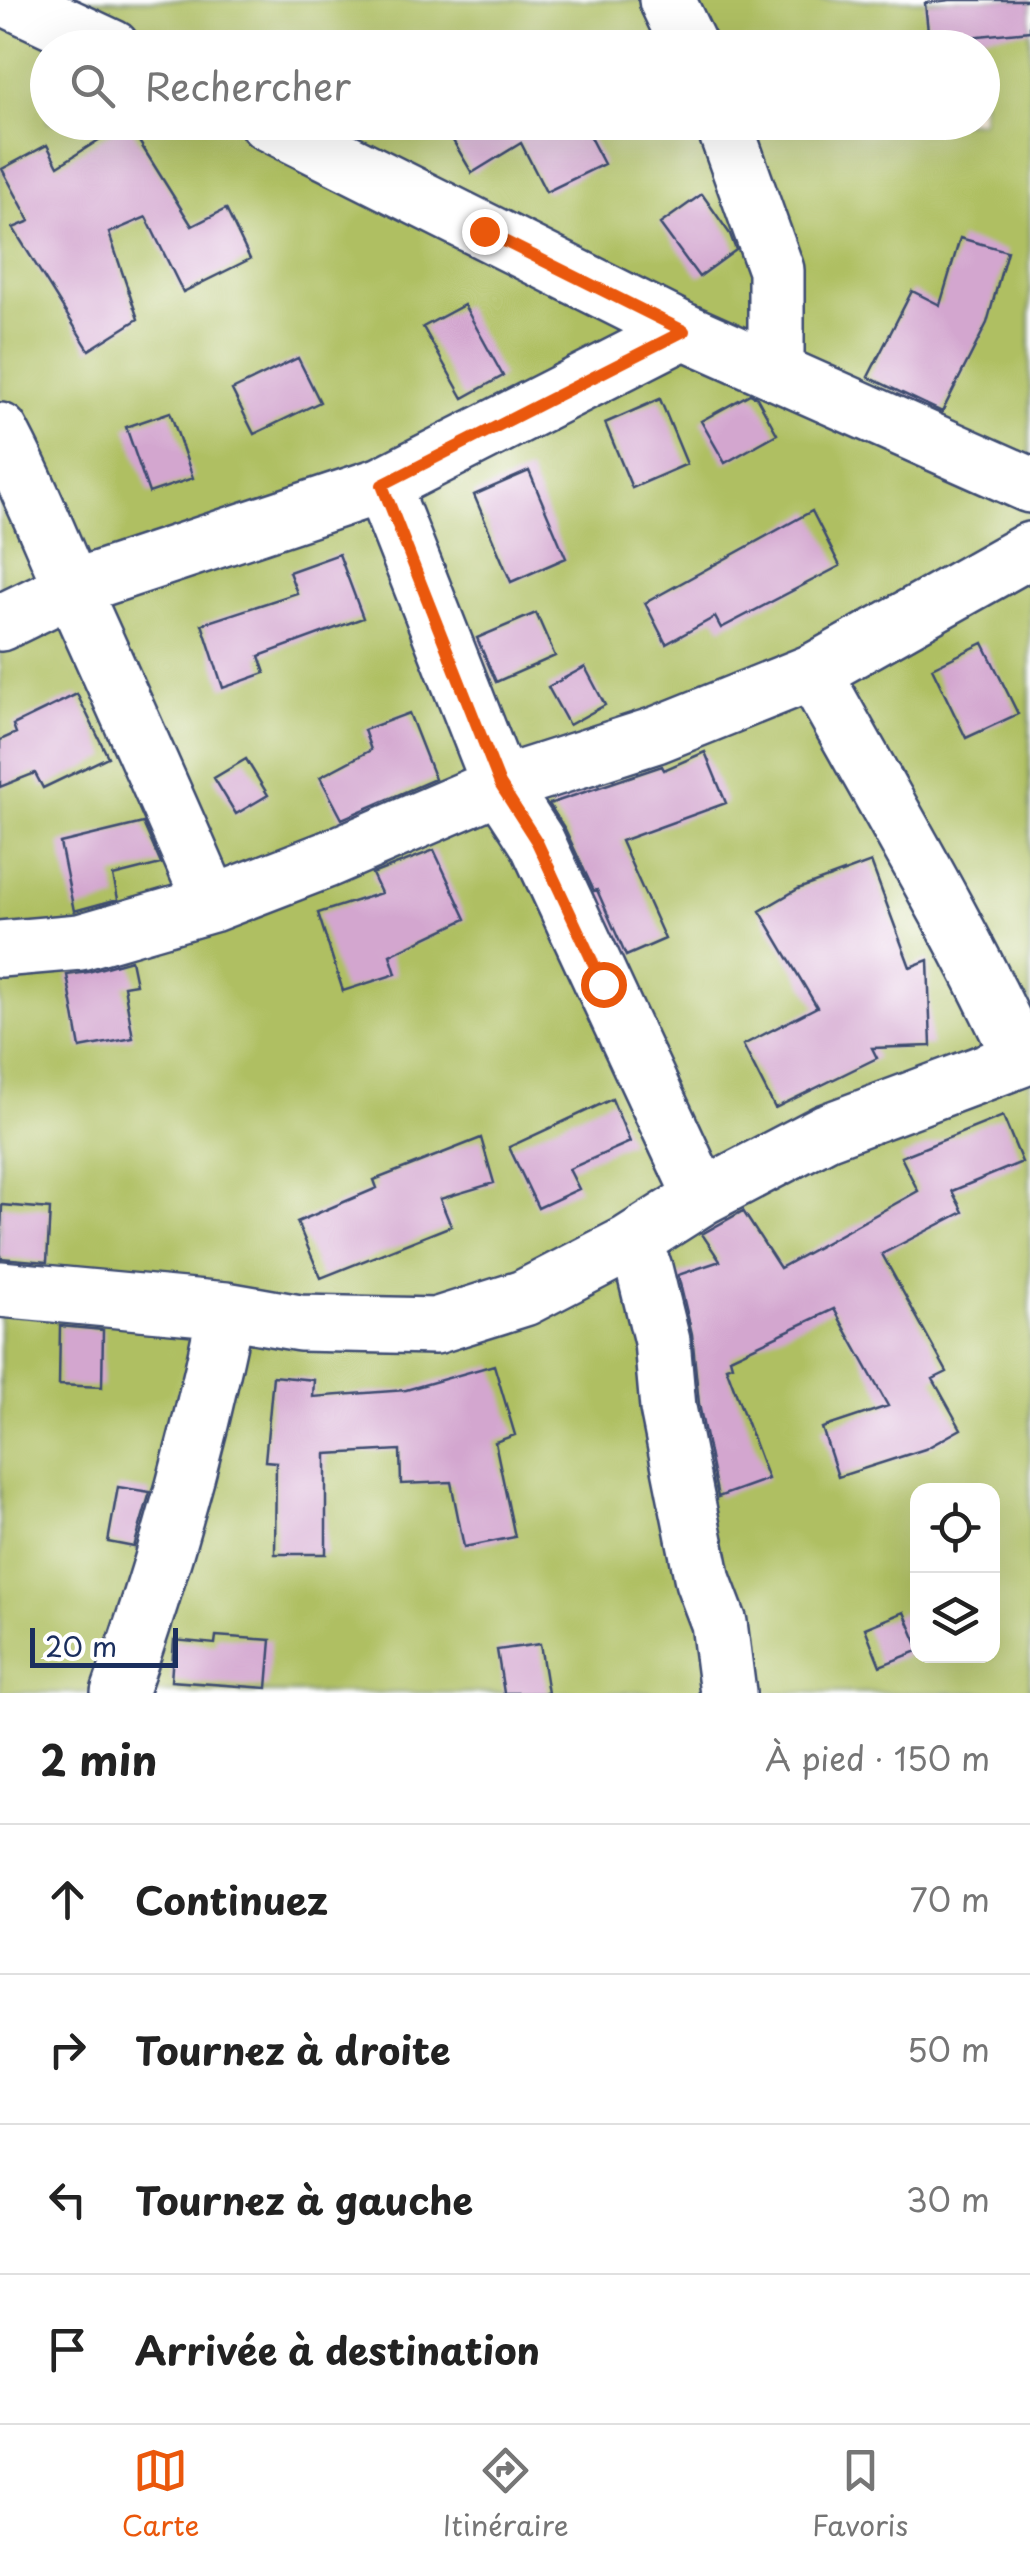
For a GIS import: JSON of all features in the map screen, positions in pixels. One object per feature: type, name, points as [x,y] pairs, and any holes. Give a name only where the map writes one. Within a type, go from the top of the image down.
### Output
[{"type":"street","points":[[10,0],[74,30]]},
{"type":"street","points":[[667,0],[681,30]]},
{"type":"street","points":[[303,140],[684,331],[1030,485]]},
{"type":"street","points":[[729,140],[776,270],[776,372]]},
{"type":"street","points":[[0,623],[72,588],[382,485],[684,331]]},
{"type":"street","points":[[0,432],[26,479],[212,904]]},
{"type":"street","points":[[382,485],[500,784],[537,842],[702,1197]]},
{"type":"street","points":[[0,949],[80,942],[212,904],[500,784],[656,735],[813,672],[1030,550]]},
{"type":"street","points":[[0,1289],[226,1310],[300,1323],[435,1326],[524,1298],[826,1132],[1026,1057],[813,672]]},
{"type":"street","points":[[628,1244],[644,1268],[662,1341],[668,1408],[704,1581],[719,1624],[728,1693]]},
{"type":"street","points":[[119,1693],[150,1608],[210,1388],[226,1310]]},
{"type":"green space","points":[[0,0],[1030,0],[1030,1693],[0,1693]]},
{"type":"building","points":[[1030,0],[1030,31],[1000,34],[1000,30],[928,30],[925,3]]},
{"type":"building","points":[[99,140],[138,140],[192,226],[226,209],[250,259],[183,292],[146,217],[109,233],[138,319],[89,350],[13,228],[30,221],[2,169],[47,145],[58,166]]},
{"type":"building","points":[[453,140],[591,140],[604,164],[546,192],[521,143],[472,173]]},
{"type":"building","points":[[702,194],[730,234],[736,250],[699,277],[660,224]]},
{"type":"building","points":[[960,238],[1007,251],[987,323],[942,412],[868,377],[912,291],[940,305]]},
{"type":"building","points":[[464,305],[503,376],[463,398],[423,327]]},
{"type":"building","points":[[298,358],[320,402],[254,434],[232,390]]},
{"type":"building","points":[[750,394],[757,398],[777,434],[725,463],[701,421]]},
{"type":"building","points":[[660,399],[687,464],[632,488],[605,423]]},
{"type":"building","points":[[170,412],[193,478],[149,493],[126,427]]},
{"type":"building","points":[[529,471],[566,558],[511,582],[474,495]]},
{"type":"building","points":[[812,511],[840,566],[721,628],[715,617],[666,644],[645,603]]},
{"type":"building","points":[[339,554],[363,618],[259,656],[265,673],[223,688],[202,624],[297,593],[289,572]]},
{"type":"building","points":[[536,613],[555,656],[496,682],[477,638]]},
{"type":"building","points":[[983,643],[1018,714],[966,738],[932,668]]},
{"type":"building","points":[[585,667],[605,705],[569,725],[548,687]]},
{"type":"building","points":[[77,694],[108,757],[43,788],[35,773],[0,787],[0,740],[16,733],[13,725]]},
{"type":"building","points":[[409,713],[435,779],[342,819],[320,777],[371,750],[364,730]]},
{"type":"building","points":[[705,752],[726,803],[621,841],[665,939],[626,956],[597,890],[594,891],[549,804],[662,766],[664,770]]},
{"type":"building","points":[[246,759],[268,795],[236,814],[214,778]]},
{"type":"building","points":[[143,823],[161,864],[113,876],[118,899],[74,911],[60,843]]},
{"type":"building","points":[[434,850],[466,919],[390,955],[396,974],[343,991],[318,913],[381,893],[372,874]]},
{"type":"building","points":[[871,862],[910,967],[928,960],[931,1046],[872,1048],[877,1058],[775,1108],[743,1045],[817,1007],[760,911],[798,889]]},
{"type":"building","points":[[131,960],[136,984],[124,986],[133,1038],[80,1048],[67,975]]},
{"type":"building","points":[[612,1099],[630,1142],[569,1169],[579,1189],[538,1208],[509,1147]]},
{"type":"building","points":[[1003,1116],[1022,1162],[952,1191],[963,1212],[882,1254],[947,1372],[933,1379],[961,1429],[925,1449],[838,1477],[822,1428],[888,1406],[834,1309],[730,1358],[732,1365],[726,1367],[768,1479],[718,1497],[699,1404],[692,1334],[678,1275],[720,1261],[702,1234],[743,1211],[780,1268],[918,1191],[901,1157]]},
{"type":"building","points":[[481,1138],[494,1183],[440,1199],[451,1226],[321,1278],[297,1222],[377,1188],[374,1180]]},
{"type":"building","points":[[2,1205],[50,1209],[47,1262],[0,1258]]},
{"type":"building","points":[[60,1326],[103,1330],[102,1387],[59,1385]]},
{"type":"building","points":[[494,1365],[515,1435],[495,1442],[515,1537],[464,1547],[451,1482],[401,1484],[400,1450],[326,1454],[326,1554],[275,1554],[276,1462],[265,1461],[273,1376],[314,1380],[313,1397],[406,1390]]},
{"type":"building","points":[[118,1487],[150,1492],[134,1547],[108,1542]]},
{"type":"building","points":[[904,1612],[910,1626],[910,1654],[880,1666],[865,1628]]},
{"type":"building","points":[[216,1636],[271,1640],[267,1688],[171,1681],[174,1640],[215,1644]]},
{"type":"building","points":[[540,1644],[548,1693],[504,1693],[497,1650]]},
{"type":"route","points":[[484,231],[684,331],[382,485],[500,784],[537,842],[603,984]]}]
